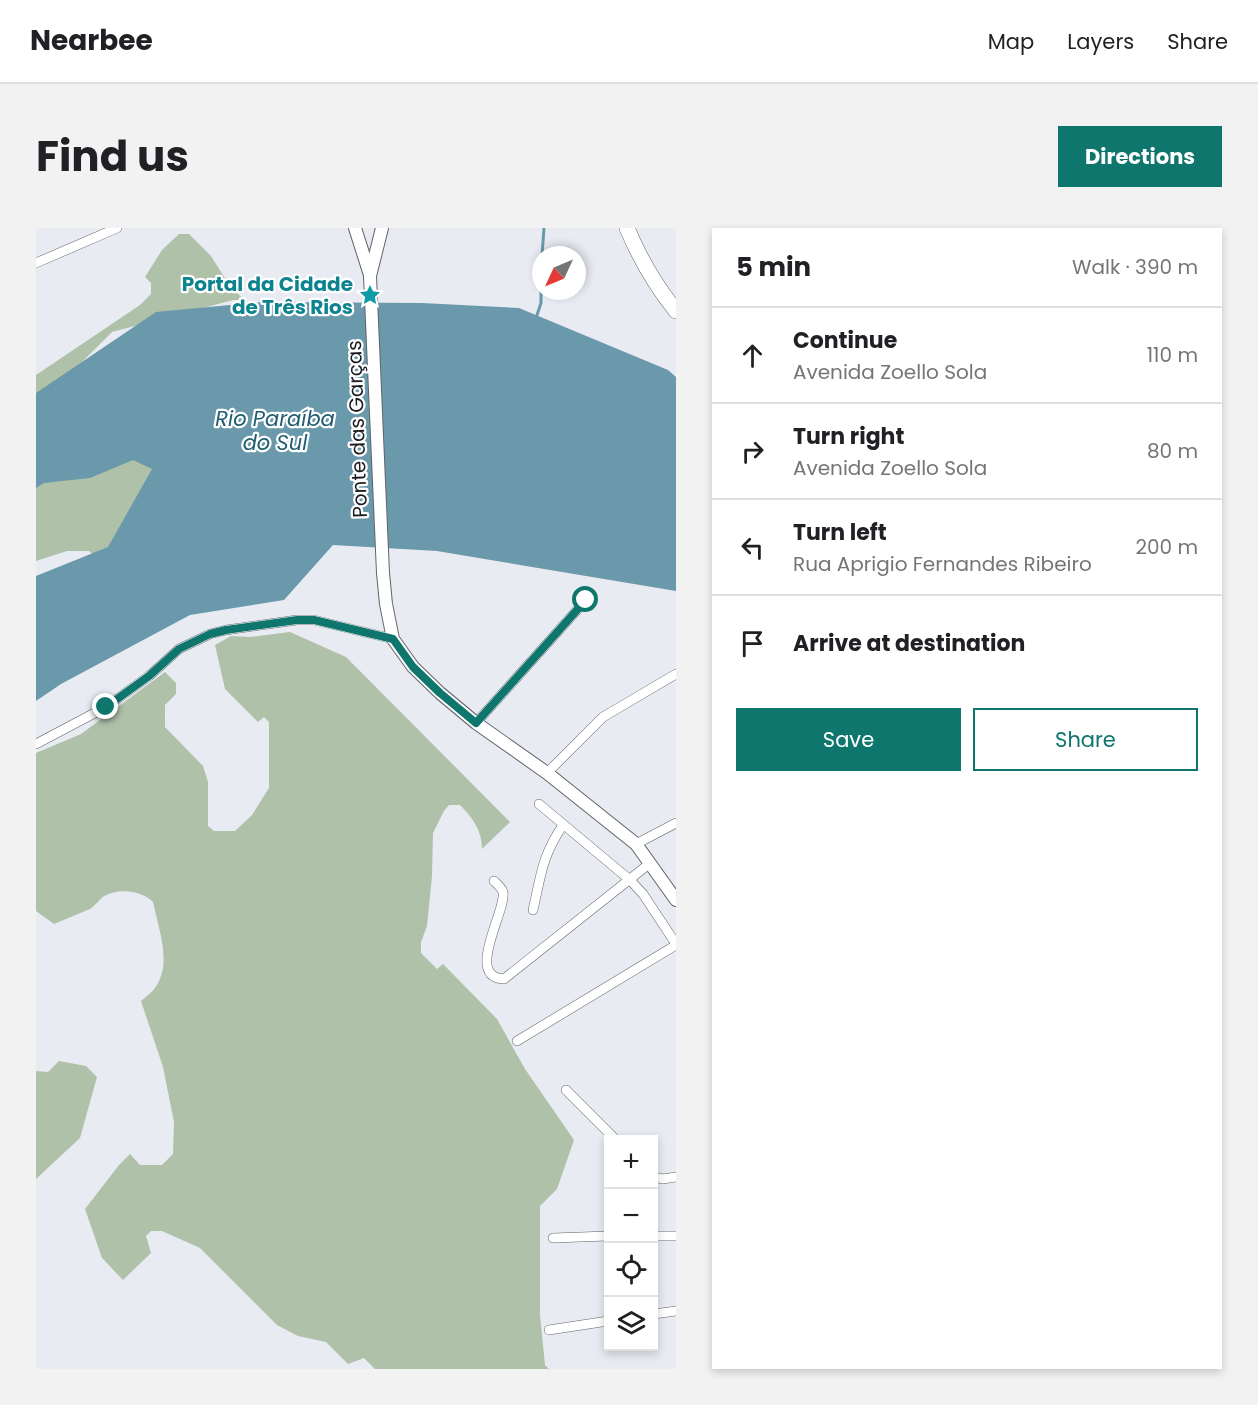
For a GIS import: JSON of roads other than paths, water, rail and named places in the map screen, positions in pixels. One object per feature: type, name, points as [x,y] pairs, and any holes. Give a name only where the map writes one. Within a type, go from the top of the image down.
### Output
[{"type":"highway","points":[[627,228],[637,252],[657,287],[676,311]]},
{"type":"main road","points":[[355,228],[370,280]]},
{"type":"main road","points":[[370,280],[382,228]]},
{"type":"main road","name":"Ponte das Garças","points":[[370,280],[383,573],[393,639]]},
{"type":"main road","points":[[393,639],[413,667],[440,693],[476,723],[547,773],[636,844],[676,900]]},
{"type":"street","points":[[36,263],[117,228]]},
{"type":"street","points":[[476,723],[586,600]]},
{"type":"street","points":[[36,744],[106,707],[149,676],[179,649],[210,634],[306,620],[332,623],[393,639]]},
{"type":"street","points":[[547,773],[603,717],[676,674]]},
{"type":"street","points":[[517,1041],[676,944],[643,894],[630,880],[539,804]]},
{"type":"street","points":[[636,844],[676,823]]},
{"type":"street","points":[[533,910],[542,864],[552,840],[563,825]]},
{"type":"street","points":[[494,880],[502,892],[502,902],[487,956],[488,968],[498,979],[504,979],[649,864]]},
{"type":"street","points":[[567,1090],[611,1135]]},
{"type":"street","points":[[658,1178],[676,1177]]},
{"type":"street","points":[[553,1238],[604,1236]]},
{"type":"street","points":[[658,1236],[676,1236]]},
{"type":"street","points":[[658,1313],[676,1311]]},
{"type":"street","points":[[549,1330],[604,1322]]},
{"type":"water","name":"Rio Paraíba do Sul","points":[[262,302],[422,303],[519,308],[668,370],[676,377],[676,591],[437,551],[333,545],[284,600],[190,615],[61,684],[36,701],[36,576],[108,547],[152,469],[133,460],[90,478],[44,483],[36,488],[36,393],[156,312]]},
{"type":"waterway","points":[[543,246],[544,228]]},
{"type":"waterway","points":[[536,318],[541,300]]},
{"type":"place","name":"Portal da Cidade de Três Rios","points":[[370,295]]}]
